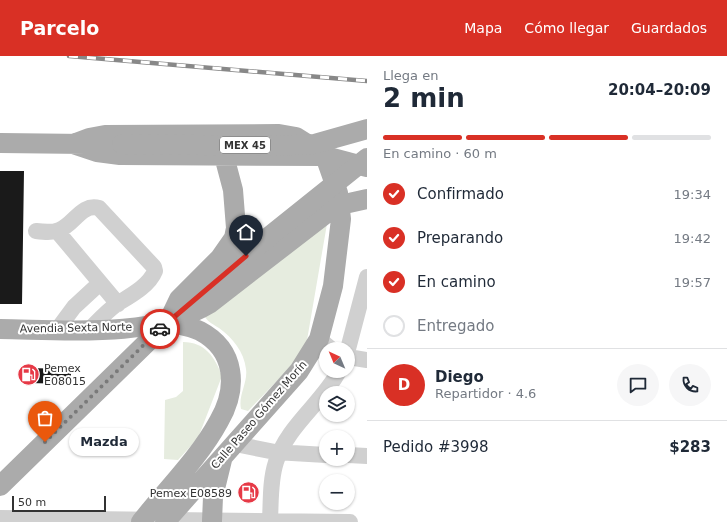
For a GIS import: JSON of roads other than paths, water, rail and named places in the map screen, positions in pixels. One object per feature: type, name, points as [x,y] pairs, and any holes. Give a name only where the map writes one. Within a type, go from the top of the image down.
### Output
[{"type":"main road","name":"MEX 45","points":[[0,143],[274,146],[314,144],[367,129]]},
{"type":"main road","points":[[73,144],[89,138],[105,135],[279,134],[301,139],[325,156]]},
{"type":"main road","points":[[73,144],[107,154],[325,156],[367,167]]},
{"type":"main road","points":[[168,322],[179,299],[220,258],[234,238],[236,228],[233,190],[224,156]]},
{"type":"main road","name":"Calle Paseo Gómez Morín","points":[[325,156],[334,181],[340,205],[340,237],[325,342]]},
{"type":"main road","points":[[0,486],[168,322],[246,256],[367,158]]},
{"type":"main road","points":[[168,322],[191,314],[209,304],[319,218],[340,205],[367,199]]},
{"type":"main road","name":"Calle Paseo Gómez Morín","points":[[142,521],[201,448],[224,411],[229,394],[230,371],[228,359],[221,348],[212,339],[200,331],[168,322]]},
{"type":"main road","name":"Avendia Sexta Norte","points":[[0,329],[89,330],[112,329],[168,322]]},
{"type":"main road","name":"Calle Paseo Gómez Morín","points":[[174,521],[229,450],[319,350]]},
{"type":"main road","points":[[224,411],[233,420],[239,423],[253,423]]},
{"type":"main road","points":[[212,521],[213,497],[229,450]]},
{"type":"street","points":[[36,232],[57,231],[85,210],[94,207],[99,208],[154,267],[153,276],[89,330]]},
{"type":"street","points":[[57,231],[118,304]]},
{"type":"street","points":[[350,342],[367,277]]},
{"type":"street","points":[[57,330],[74,307],[100,283]]},
{"type":"street","points":[[355,358],[367,360]]},
{"type":"street","points":[[270,520],[273,470],[279,452],[295,428],[324,394],[334,378]]},
{"type":"street","points":[[229,450],[319,455]]},
{"type":"street","points":[[355,455],[367,456]]},
{"type":"street","points":[[0,518],[142,521],[270,520],[350,522]]},
{"type":"railway","points":[[69,56],[367,81]]},
{"type":"place","name":"Pemex E08015","points":[[28,374]]},
{"type":"place","name":"Mazda","points":[[45,442]]},
{"type":"place","name":"Pemex E08589","points":[[248,493]]}]
